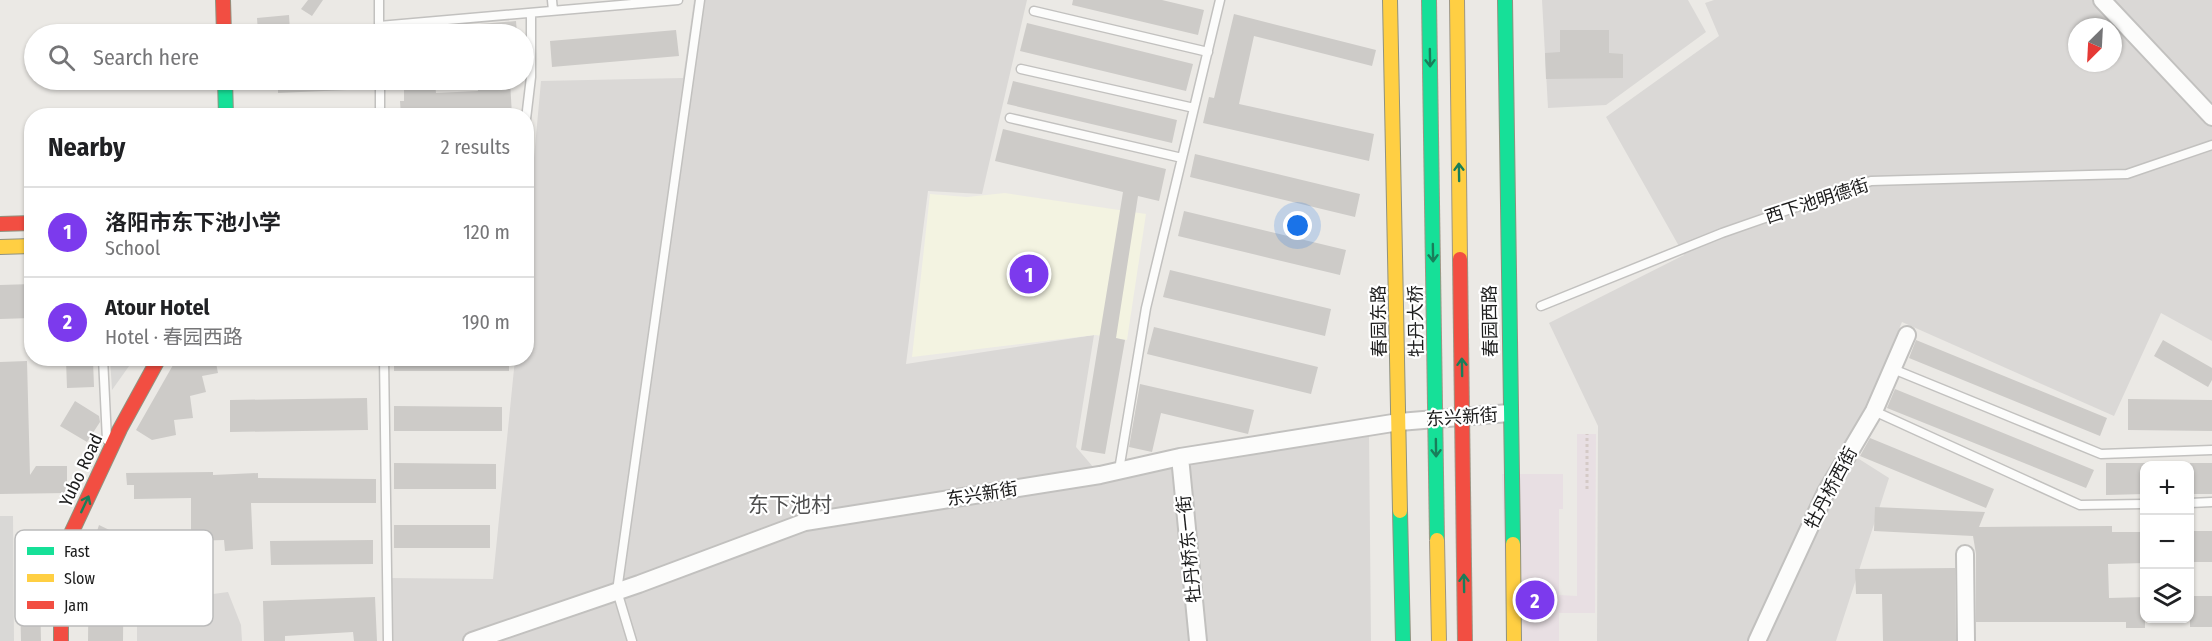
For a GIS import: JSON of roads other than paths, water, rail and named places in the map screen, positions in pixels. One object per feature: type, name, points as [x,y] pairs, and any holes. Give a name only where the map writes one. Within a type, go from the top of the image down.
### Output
[{"type":"street","points":[[223,0],[224,24]]},
{"type":"street","name":"春园东路","points":[[1390,0],[1403,641]]},
{"type":"street","name":"牡丹大桥","points":[[1429,0],[1439,641]]},
{"type":"street","points":[[1457,0],[1465,641]]},
{"type":"street","name":"春园西路","points":[[1505,0],[1514,641]]},
{"type":"street","points":[[2102,0],[2212,117]]},
{"type":"street","points":[[225,90],[226,108]]},
{"type":"street","points":[[0,224],[24,223]]},
{"type":"street","points":[[0,247],[24,246]]},
{"type":"street","name":"牡丹桥西街","points":[[1757,641],[1826,492],[1874,411],[1907,335]]},
{"type":"street","name":"Yubo Road","points":[[72,530],[107,455],[155,366]]},
{"type":"street","name":"东兴新街","points":[[472,641],[618,591],[805,522],[1119,470],[1180,457],[1399,422],[1509,413]]},
{"type":"street","name":"牡丹桥东一街","points":[[1180,457],[1198,641]]},
{"type":"street","points":[[1965,554],[1966,641]]},
{"type":"lane","points":[[379,0],[379,24]]},
{"type":"lane","points":[[552,0],[553,11]]},
{"type":"lane","points":[[433,24],[678,0]]},
{"type":"lane","points":[[632,641],[618,591],[700,0]]},
{"type":"lane","points":[[1119,470],[1146,308],[1220,0]]},
{"type":"lane","points":[[1034,11],[1208,52]]},
{"type":"lane","points":[[530,24],[531,13]]},
{"type":"lane","points":[[1021,69],[1194,108]]},
{"type":"lane","points":[[380,90],[380,108]]},
{"type":"lane","points":[[526,108],[527,90]]},
{"type":"lane","points":[[1010,118],[1182,158]]},
{"type":"lane","name":"西下池明德街","points":[[1541,306],[1722,233],[1871,181],[2127,174],[2212,145]]},
{"type":"lane","points":[[103,366],[107,455]]},
{"type":"lane","points":[[384,366],[388,641]]},
{"type":"lane","points":[[1893,369],[2101,454],[2212,450]]},
{"type":"lane","points":[[1874,411],[2080,505],[2140,504]]},
{"type":"lane","points":[[2194,503],[2212,502]]},
{"type":"place","name":"洛阳市东下池小学","points":[[1029,274]]},
{"type":"place","name":"Atour Hotel","points":[[1535,600]]},
{"type":"district","name":"东下池村","points":[[790,505]]}]
